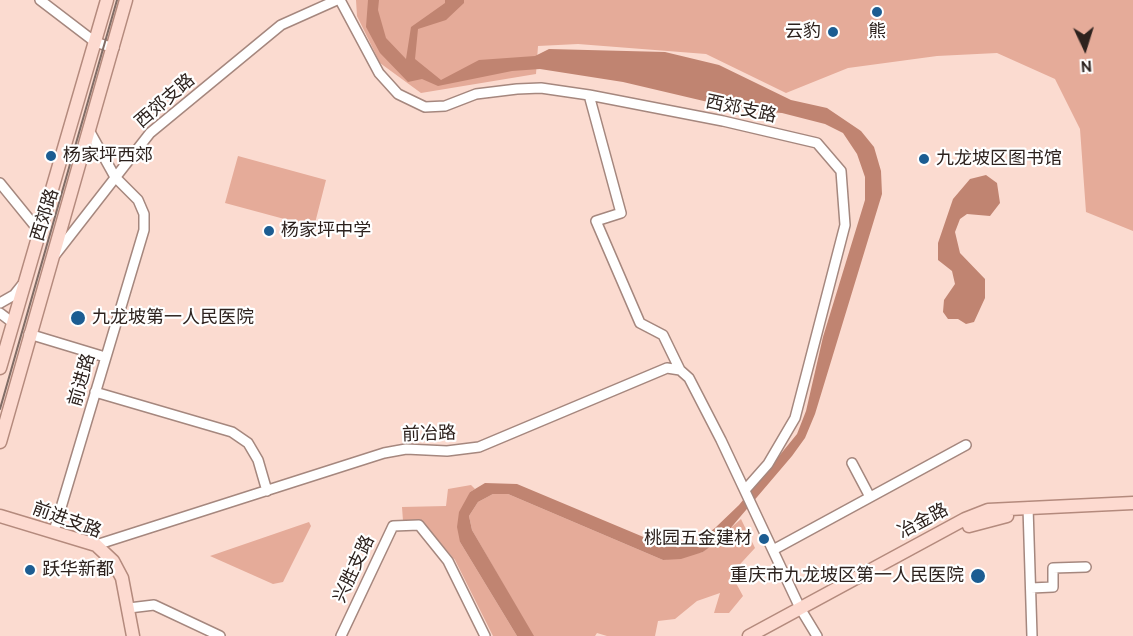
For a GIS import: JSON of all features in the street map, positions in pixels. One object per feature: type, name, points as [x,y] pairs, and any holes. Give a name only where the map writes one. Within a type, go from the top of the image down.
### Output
[{"type":"main road","name":"西郊路","points":[[0,368],[107,0]]},
{"type":"main road","name":"西郊路","points":[[0,441],[48,264],[90,132],[126,0]]},
{"type":"main road","name":"冶金路","points":[[1029,510],[1133,503]]},
{"type":"main road","points":[[0,509],[41,522],[54,531]]},
{"type":"main road","name":"冶金路","points":[[765,636],[802,612],[964,519],[988,510],[1133,510]]},
{"type":"main road","name":"前进支路","points":[[0,516],[96,545],[113,561],[118,570],[129,608],[133,636]]},
{"type":"main road","name":"冶金路","points":[[749,636],[802,612]]},
{"type":"street","points":[[40,0],[95,42],[114,48]]},
{"type":"street","name":"西郊支路","points":[[48,264],[150,133],[271,33],[339,0],[379,73],[398,94],[424,107],[445,106],[476,94],[541,88],[723,121],[817,143],[841,171],[845,225],[795,418],[768,464],[745,489]]},
{"type":"street","points":[[589,95],[621,213],[596,221],[640,323],[663,334],[680,370],[689,378],[745,489],[802,612],[817,636]]},
{"type":"street","name":"前进路","points":[[54,531],[144,230],[144,213],[138,200],[115,177],[90,132]]},
{"type":"street","points":[[0,183],[39,231]]},
{"type":"street","points":[[0,303],[14,295],[24,284]]},
{"type":"street","points":[[0,313],[13,323]]},
{"type":"street","points":[[29,334],[105,357]]},
{"type":"street","name":"前冶路","points":[[96,545],[384,453],[406,449],[447,452],[479,447],[667,368],[680,370]]},
{"type":"street","points":[[95,392],[232,432],[248,443],[258,460],[267,490]]},
{"type":"street","points":[[773,550],[966,446]]},
{"type":"street","points":[[852,463],[870,497]]},
{"type":"street","points":[[1029,510],[1032,636]]},
{"type":"street","name":"兴胜支路","points":[[341,636],[393,526],[419,525],[448,561],[485,636]]},
{"type":"street","points":[[1031,588],[1053,587],[1053,568],[1086,567]]},
{"type":"street","points":[[129,608],[154,605],[220,636]]},
{"type":"shaded area","points":[[356,0],[1133,0],[1133,231],[1086,212],[1080,129],[1055,79],[997,53],[937,56],[848,68],[786,93],[706,54],[578,44],[538,46],[536,74],[421,93],[380,63],[357,16]]},
{"type":"shaded area","points":[[368,0],[379,0],[378,10],[386,38],[406,59],[411,27],[445,3],[445,0],[464,0],[464,3],[446,20],[418,29],[415,59],[441,80],[479,60],[535,56],[549,49],[665,52],[719,65],[791,100],[827,108],[861,131],[874,147],[881,171],[882,194],[815,414],[805,438],[723,537],[703,552],[681,559],[663,560],[508,494],[493,494],[478,502],[469,516],[472,530],[534,636],[517,636],[460,542],[457,527],[459,512],[470,492],[485,483],[517,484],[665,546],[697,541],[715,528],[739,505],[797,434],[806,411],[823,337],[865,200],[865,177],[857,154],[843,133],[825,124],[782,113],[742,110],[623,82],[540,69],[512,71],[438,86],[422,79],[408,82],[380,53],[366,27]]},
{"type":"shaded area","points":[[238,156],[326,180],[314,227],[225,203]]},
{"type":"shaded area","points":[[986,175],[997,183],[1000,203],[990,216],[967,214],[960,219],[955,232],[960,253],[985,279],[985,298],[974,322],[966,324],[958,319],[948,319],[943,312],[944,300],[955,284],[952,271],[938,260],[938,243],[953,199],[970,179]]},
{"type":"shaded area","points":[[471,485],[475,489],[470,492],[460,542],[517,636],[493,636],[455,560],[422,521],[403,521],[402,507],[446,506],[448,489]]},
{"type":"shaded area","points":[[493,494],[508,494],[663,560],[703,552],[741,519],[755,548],[731,574],[743,596],[729,613],[714,613],[720,593],[697,601],[675,619],[658,621],[655,636],[607,636],[597,633],[595,636],[533,636],[472,530],[469,516],[478,502]]},
{"type":"shaded area","points":[[309,522],[311,526],[283,582],[273,584],[210,556]]},
{"type":"railway","points":[[0,409],[117,0]]},
{"type":"place","name":"熊","points":[[877,12]]},
{"type":"place","name":"云豹","points":[[833,32]]},
{"type":"place","name":"杨家坪西郊","points":[[51,156]]},
{"type":"place","name":"九龙坡区图书馆","points":[[924,159]]},
{"type":"place","name":"杨家坪中学","points":[[269,231]]},
{"type":"place","name":"九龙坡第一人民医院","points":[[78,318]]},
{"type":"place","name":"桃园五金建材","points":[[764,539]]},
{"type":"place","name":"跃华新都","points":[[30,570]]},
{"type":"place","name":"重庆市九龙坡区第一人民医院","points":[[978,576]]}]
